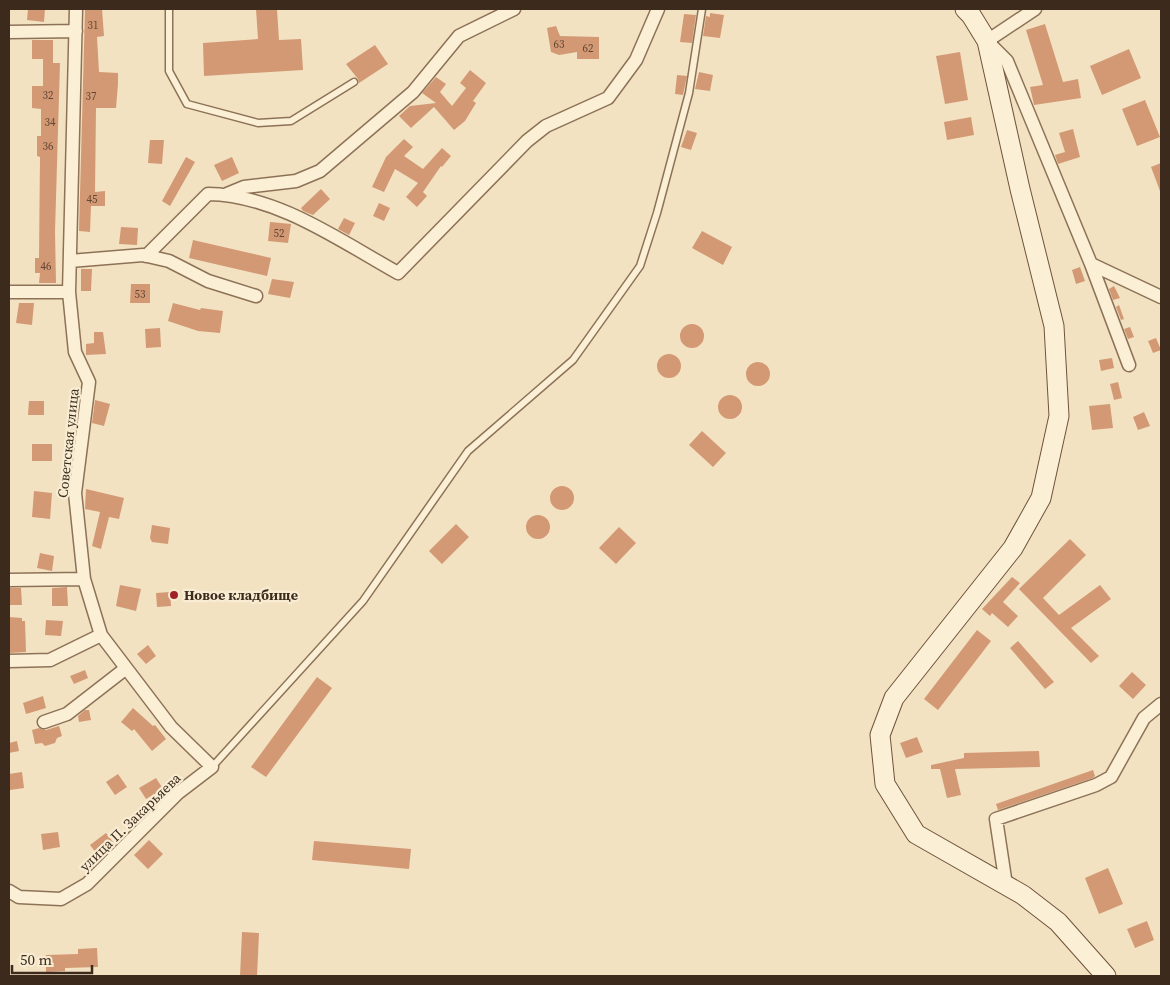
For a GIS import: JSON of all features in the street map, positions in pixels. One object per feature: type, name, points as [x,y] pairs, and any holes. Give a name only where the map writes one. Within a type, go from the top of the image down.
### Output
[{"type":"main road","points":[[968,11],[987,41],[1020,189],[1054,326],[1059,416],[1041,498],[1013,548],[894,698],[880,735],[885,784],[916,834],[1023,895],[1058,922],[1106,976]]},
{"type":"street","name":"Советская улица","points":[[76,9],[69,292],[75,352],[89,382],[75,493],[84,579],[101,635],[171,727],[212,767]]},
{"type":"street","points":[[227,194],[244,187],[296,182],[320,171],[413,92],[459,36],[514,9]]},
{"type":"street","points":[[146,256],[208,194],[227,194],[288,212],[398,273],[526,141],[546,126],[608,98],[636,60],[658,9]]},
{"type":"street","points":[[1035,9],[987,41],[1007,61],[1091,264],[1129,365]]},
{"type":"street","points":[[9,32],[76,31]]},
{"type":"street","points":[[70,260],[146,256],[169,261],[208,281],[256,296]]},
{"type":"street","points":[[1091,264],[1161,297]]},
{"type":"street","points":[[9,292],[69,292]]},
{"type":"street","points":[[9,580],[84,579]]},
{"type":"street","points":[[9,661],[50,660],[101,635]]},
{"type":"street","points":[[44,722],[67,714],[125,669]]},
{"type":"street","points":[[1006,885],[996,819],[1096,785],[1111,777],[1144,718],[1161,704]]},
{"type":"street","name":"улица П. Закарьяева","points":[[9,891],[19,896],[60,899],[87,884],[178,793],[212,767]]},
{"type":"lane","points":[[169,9],[169,71],[187,104],[258,123],[291,120],[354,82]]},
{"type":"lane","points":[[212,767],[363,600],[468,451],[573,360],[640,266],[690,93],[702,9]]},
{"type":"building","points":[[28,9],[45,9],[44,22],[27,20]]},
{"type":"building","points":[[85,9],[102,9],[104,36],[97,37],[99,72],[118,73],[116,108],[96,108],[95,192],[105,191],[105,206],[91,206],[90,232],[79,231]]},
{"type":"building","points":[[256,9],[277,9],[279,40],[301,39],[303,70],[204,76],[203,43],[258,39]]},
{"type":"building","points":[[710,13],[724,15],[720,38],[703,36],[706,16],[710,17]]},
{"type":"building","points":[[684,14],[696,15],[692,43],[680,42]]},
{"type":"building","points":[[1045,24],[1063,82],[1078,79],[1081,98],[1034,105],[1030,87],[1043,85],[1026,30]]},
{"type":"building","points":[[556,26],[560,36],[599,37],[599,59],[577,59],[577,52],[559,55],[551,52],[547,28]]},
{"type":"building","points":[[32,40],[53,40],[53,63],[60,63],[55,232],[56,283],[39,283],[40,273],[35,273],[35,258],[39,258],[40,157],[37,156],[37,136],[41,136],[41,109],[32,108],[32,86],[43,86],[43,59],[32,59]]},
{"type":"building","points":[[375,45],[388,64],[359,83],[346,64]]},
{"type":"building","points":[[1129,49],[1141,78],[1102,95],[1090,66]]},
{"type":"building","points":[[960,52],[968,100],[945,104],[936,56]]},
{"type":"building","points":[[470,70],[486,83],[473,101],[476,103],[465,121],[454,130],[434,107],[411,128],[399,116],[410,106],[436,103],[422,93],[436,77],[446,84],[440,92],[452,106],[466,88],[460,83]]},
{"type":"building","points":[[699,72],[713,75],[710,91],[695,89]]},
{"type":"building","points":[[677,75],[687,76],[683,95],[675,94]]},
{"type":"building","points":[[1145,100],[1160,137],[1137,146],[1122,109]]},
{"type":"building","points":[[971,117],[974,135],[947,140],[944,122]]},
{"type":"building","points":[[1073,129],[1080,157],[1058,164],[1055,155],[1065,152],[1059,133]]},
{"type":"building","points":[[687,130],[697,133],[691,150],[681,147]]},
{"type":"building","points":[[404,139],[413,147],[404,156],[423,169],[442,148],[451,156],[441,166],[423,192],[427,196],[417,207],[406,197],[418,183],[395,169],[384,192],[372,187],[386,157]]},
{"type":"building","points":[[150,140],[164,140],[162,164],[148,163]]},
{"type":"building","points":[[186,157],[195,162],[170,206],[162,201]]},
{"type":"building","points":[[232,157],[239,173],[222,181],[214,165]]},
{"type":"building","points":[[1161,163],[1161,191],[1160,191],[1151,167]]},
{"type":"building","points":[[321,189],[330,199],[313,215],[303,211],[301,208]]},
{"type":"building","points":[[379,203],[390,208],[384,221],[373,216]]},
{"type":"building","points":[[344,218],[355,223],[349,235],[338,229]]},
{"type":"building","points":[[270,222],[291,224],[288,243],[268,241]]},
{"type":"building","points":[[121,227],[138,228],[137,245],[119,244]]},
{"type":"building","points":[[702,231],[732,247],[723,265],[692,248]]},
{"type":"building","points":[[193,240],[271,258],[267,276],[189,258]]},
{"type":"building","points":[[1080,267],[1085,281],[1076,284],[1072,270]]},
{"type":"building","points":[[81,269],[92,269],[91,291],[81,291]]},
{"type":"building","points":[[272,279],[294,282],[290,298],[268,294]]},
{"type":"building","points":[[131,284],[150,284],[150,303],[130,303]]},
{"type":"building","points":[[1114,286],[1120,298],[1113,300],[1109,289]]},
{"type":"building","points":[[19,303],[34,303],[32,325],[16,323]]},
{"type":"building","points":[[173,303],[200,310],[201,308],[223,311],[220,333],[198,331],[168,321]]},
{"type":"building","points":[[1119,305],[1124,319],[1121,320],[1116,307]]},
{"type":"building","points":[[692,324],[701,327],[704,336],[701,345],[692,348],[683,345],[680,336],[683,327]]},
{"type":"building","points":[[1130,327],[1134,337],[1128,339],[1124,329]]},
{"type":"building","points":[[160,328],[161,347],[146,348],[145,329]]},
{"type":"building","points":[[94,332],[103,332],[106,354],[86,355],[86,344],[94,343]]},
{"type":"building","points":[[1156,338],[1161,350],[1153,353],[1148,341]]},
{"type":"building","points":[[669,354],[678,357],[681,366],[678,375],[669,378],[660,375],[657,366],[660,357]]},
{"type":"building","points":[[1112,358],[1114,368],[1101,371],[1099,360]]},
{"type":"building","points":[[758,362],[767,365],[770,374],[767,383],[758,386],[749,383],[746,374],[749,365]]},
{"type":"building","points":[[1118,382],[1122,398],[1114,400],[1110,384]]},
{"type":"building","points":[[730,395],[739,398],[742,407],[739,416],[730,419],[721,416],[718,407],[721,398]]},
{"type":"building","points":[[95,400],[110,404],[104,426],[92,423]]},
{"type":"building","points":[[29,401],[44,401],[44,415],[28,415]]},
{"type":"building","points":[[1110,404],[1113,428],[1092,430],[1089,406]]},
{"type":"building","points":[[1144,412],[1150,426],[1138,430],[1133,417]]},
{"type":"building","points":[[702,431],[726,453],[713,467],[689,445]]},
{"type":"building","points":[[32,444],[52,444],[52,461],[32,461]]},
{"type":"building","points":[[562,486],[571,489],[574,498],[571,507],[562,510],[553,507],[550,498],[553,489]]},
{"type":"building","points":[[86,489],[124,498],[119,519],[109,517],[101,549],[92,546],[100,512],[85,509]]},
{"type":"building","points":[[34,491],[52,493],[50,519],[32,517]]},
{"type":"building","points":[[538,515],[547,518],[550,527],[547,536],[538,539],[529,536],[526,527],[529,518]]},
{"type":"building","points":[[456,524],[469,537],[442,564],[429,551]]},
{"type":"building","points":[[152,525],[170,528],[168,544],[152,542],[150,538]]},
{"type":"building","points":[[619,527],[636,543],[616,564],[599,548]]},
{"type":"building","points":[[1070,539],[1086,555],[1043,598],[1059,615],[1100,585],[1111,599],[1071,628],[1099,656],[1091,663],[1019,589]]},
{"type":"building","points":[[40,553],[54,556],[52,571],[37,568]]},
{"type":"building","points":[[1012,577],[1020,583],[1003,602],[1018,616],[1008,627],[992,613],[990,616],[982,609]]},
{"type":"building","points":[[120,585],[141,589],[136,611],[116,606]]},
{"type":"building","points":[[67,587],[68,606],[52,606],[52,588]]},
{"type":"building","points":[[9,588],[21,588],[22,605],[9,605]]},
{"type":"building","points":[[170,592],[171,606],[157,607],[156,593]]},
{"type":"building","points":[[9,617],[22,618],[22,621],[25,621],[26,652],[9,653]]},
{"type":"building","points":[[46,620],[63,621],[61,636],[45,635]]},
{"type":"building","points":[[977,630],[991,641],[938,710],[924,699]]},
{"type":"building","points":[[1018,641],[1054,682],[1045,689],[1010,648]]},
{"type":"building","points":[[148,645],[156,656],[146,664],[137,654]]},
{"type":"building","points":[[85,670],[88,678],[74,684],[70,676]]},
{"type":"building","points":[[1132,672],[1146,685],[1133,699],[1119,686]]},
{"type":"building","points":[[317,677],[332,688],[266,777],[251,767]]},
{"type":"building","points":[[43,696],[46,708],[26,714],[23,703]]},
{"type":"building","points":[[133,708],[153,726],[155,725],[166,739],[152,751],[134,729],[132,731],[121,722]]},
{"type":"building","points":[[85,710],[89,710],[91,720],[79,722],[78,716]]},
{"type":"building","points":[[59,726],[62,736],[57,738],[55,743],[45,746],[42,743],[35,744],[32,730],[39,728],[46,730]]},
{"type":"building","points":[[917,737],[923,752],[906,758],[900,743]]},
{"type":"building","points":[[17,741],[19,751],[9,753],[9,743]]},
{"type":"building","points":[[1039,751],[1040,767],[955,769],[961,795],[947,798],[940,769],[931,769],[931,765],[964,758],[964,753]]},
{"type":"building","points":[[1093,770],[1095,776],[1093,778],[998,810],[996,804]]},
{"type":"building","points":[[22,772],[24,788],[10,790],[9,774]]},
{"type":"building","points":[[118,774],[127,787],[115,795],[106,782]]},
{"type":"building","points":[[156,778],[163,789],[146,799],[139,788]]},
{"type":"building","points":[[58,832],[60,847],[43,850],[41,834]]},
{"type":"building","points":[[106,833],[113,842],[97,854],[90,845]]},
{"type":"building","points":[[149,840],[163,854],[148,869],[134,855]]},
{"type":"building","points":[[314,841],[411,849],[409,869],[312,860]]},
{"type":"building","points":[[1108,868],[1123,904],[1099,914],[1085,878]]},
{"type":"building","points":[[1147,921],[1154,940],[1135,948],[1127,929]]},
{"type":"building","points":[[242,932],[259,933],[257,976],[240,976]]},
{"type":"building","points":[[97,948],[98,967],[65,968],[65,971],[46,972],[46,955],[78,954],[78,949]]},
{"type":"place","name":"Новое кладбище","points":[[174,595]]}]
